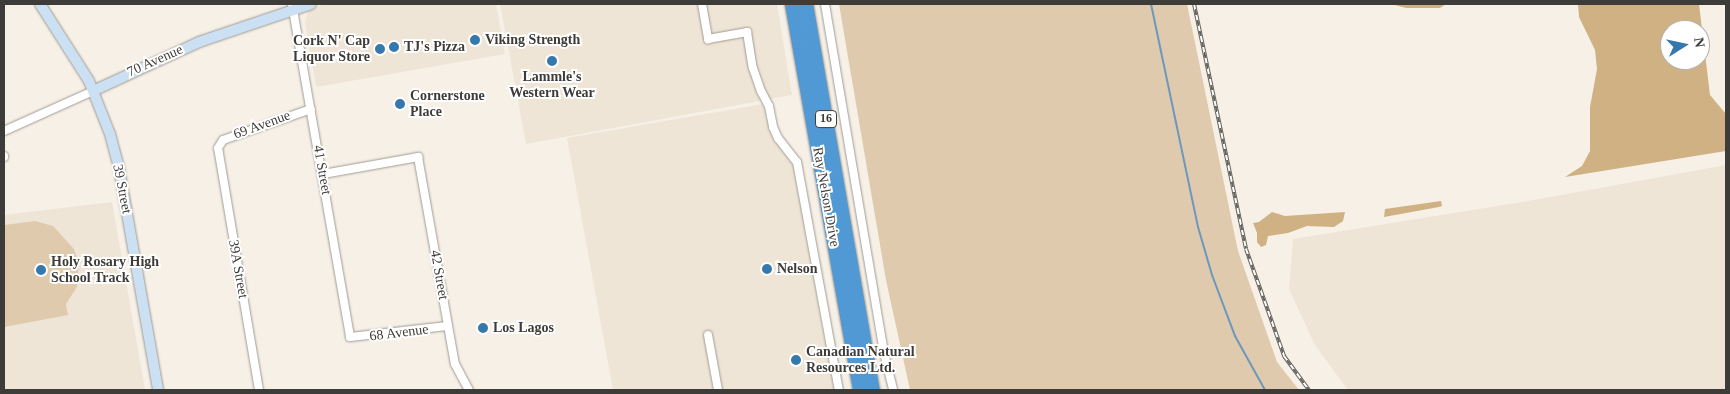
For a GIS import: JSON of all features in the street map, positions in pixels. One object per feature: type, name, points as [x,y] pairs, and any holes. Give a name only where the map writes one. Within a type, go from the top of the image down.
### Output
[{"type":"highway","name":"Ray Nelson Drive","points":[[792,4],[860,390]]},
{"type":"highway","name":"Ray Nelson Drive","points":[[806,4],[873,390]]},
{"type":"street","name":"39 Street","points":[[40,4],[93,91],[110,134],[118,162],[158,390]]},
{"type":"street","name":"70 Avenue","points":[[4,131],[199,42],[293,6],[311,4]]},
{"type":"street","points":[[702,4],[708,39],[747,32],[754,68],[761,91],[769,106],[778,138],[797,162],[839,390]]},
{"type":"street","points":[[825,4],[884,353],[893,390]]},
{"type":"street","name":"41 Street","points":[[293,6],[350,337]]},
{"type":"street","name":"69 Avenue","points":[[218,148],[222,140],[311,109]]},
{"type":"street","name":"39A Street","points":[[218,148],[259,390]]},
{"type":"street","name":"42 Street","points":[[323,174],[418,158],[447,326],[456,364],[469,390]]},
{"type":"street","name":"68 Avenue","points":[[350,337],[447,326]]},
{"type":"street","points":[[708,334],[718,390]]},
{"type":"shaded area","points":[[328,4],[496,4],[505,54],[316,87],[305,22],[309,8]]},
{"type":"shaded area","points":[[500,4],[777,4],[792,95],[526,144]]},
{"type":"shaded area","points":[[839,4],[1187,4],[1238,251],[1277,362],[1299,390],[910,390],[886,280]]},
{"type":"shaded area","points":[[1391,4],[1446,4],[1440,8],[1406,8]]},
{"type":"shaded area","points":[[1578,4],[1699,4],[1701,20],[1660,20],[1660,70],[1707,70],[1710,95],[1726,114],[1726,151],[1565,177],[1582,166],[1590,151],[1590,107],[1597,69],[1595,50],[1579,17]]},
{"type":"shaded area","points":[[763,104],[772,136],[793,165],[834,390],[613,390],[567,138]]},
{"type":"shaded area","points":[[1726,165],[1726,390],[1348,390],[1315,345],[1289,289],[1293,239],[1522,202]]},
{"type":"shaded area","points":[[1441,201],[1442,206],[1439,207],[1384,217],[1385,209]]},
{"type":"shaded area","points":[[112,202],[145,390],[4,390],[4,215]]},
{"type":"shaded area","points":[[1272,212],[1285,216],[1345,212],[1343,221],[1334,227],[1307,226],[1288,233],[1268,236],[1266,245],[1261,247],[1257,242],[1257,233],[1253,223],[1259,222]]},
{"type":"shaded area","name":"Holy Rosary High School Track","points":[[35,221],[53,226],[74,249],[79,264],[77,287],[66,304],[68,315],[4,327],[4,225]]},
{"type":"waterway","points":[[1151,4],[1198,227],[1212,275],[1235,336],[1265,390]]},
{"type":"railway","points":[[1194,4],[1246,249],[1284,356],[1309,390]]},
{"type":"place","name":"Viking Strength","points":[[475,40]]},
{"type":"place","name":"TJ's Pizza","points":[[394,47]]},
{"type":"place","name":"Cork N' Cap Liquor Store","points":[[380,49]]},
{"type":"place","name":"Lammle's Western Wear","points":[[552,61]]},
{"type":"place","name":"Cornerstone Place","points":[[400,104]]},
{"type":"place","name":"Nelson","points":[[767,269]]},
{"type":"place","name":"Holy Rosary High School Track","points":[[41,270]]},
{"type":"place","name":"Los Lagos","points":[[483,328]]},
{"type":"place","name":"Canadian Natural Resources Ltd.","points":[[796,360]]}]
